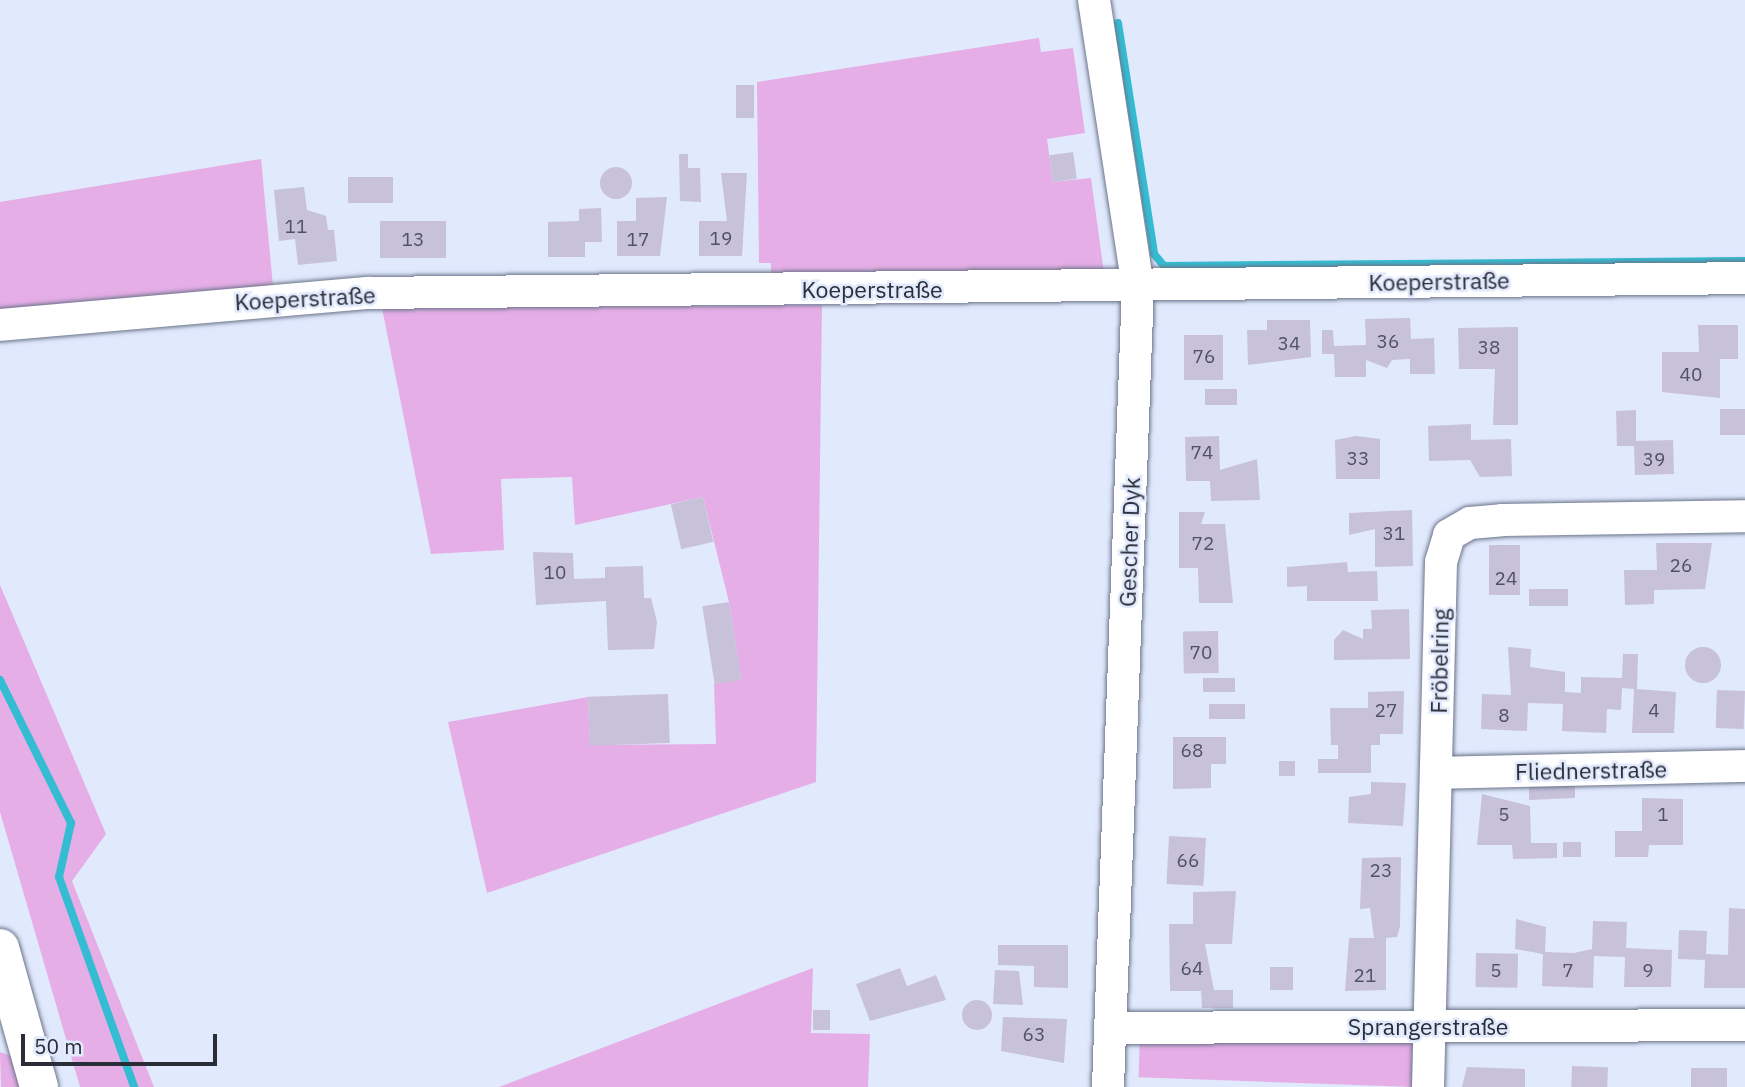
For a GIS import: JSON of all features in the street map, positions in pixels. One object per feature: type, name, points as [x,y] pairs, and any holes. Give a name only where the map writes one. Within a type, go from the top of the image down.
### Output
[{"type":"main road","points":[[0,948],[39,1087]]},
{"type":"street","name":"Gescher Dyk","points":[[1094,0],[1138,287],[1108,1087]]},
{"type":"street","name":"Koeperstraße","points":[[0,325],[368,293],[1138,287],[1745,278]]},
{"type":"street","name":"Fröbelring","points":[[1428,1087],[1441,562],[1449,535],[1470,523],[1502,520],[1745,516]]},
{"type":"street","name":"Fliednerstraße","points":[[1436,774],[1745,766]]},
{"type":"street","name":"Sprangerstraße","points":[[1111,1028],[1745,1025]]},
{"type":"shaded area","points":[[1039,38],[1041,52],[1073,48],[1085,133],[1047,139],[1053,182],[1091,178],[1104,273],[771,275],[771,263],[759,263],[757,82]]},
{"type":"shaded area","points":[[261,159],[273,286],[0,314],[0,202]]},
{"type":"shaded area","points":[[822,305],[816,782],[487,893],[448,722],[588,697],[590,745],[716,744],[714,684],[741,679],[729,602],[703,497],[575,525],[572,477],[501,479],[504,550],[431,554],[382,308]]},
{"type":"shaded area","points":[[0,585],[106,834],[72,881],[154,1087],[80,1087],[0,812]]},
{"type":"shaded area","points":[[813,968],[811,1033],[870,1034],[868,1087],[499,1087]]},
{"type":"shaded area","points":[[1140,1030],[1416,1040],[1414,1087],[1139,1077]]},
{"type":"shaded area","points":[[0,1052],[11,1056],[20,1087],[1,1087]]},
{"type":"building","points":[[736,85],[754,85],[754,118],[736,118]]},
{"type":"building","points":[[1073,152],[1077,179],[1053,182],[1049,155]]},
{"type":"building","points":[[679,154],[688,154],[688,168],[700,168],[701,202],[680,201]]},
{"type":"building","points":[[616,167],[627,172],[632,183],[627,194],[616,199],[605,194],[600,183],[605,172]]},
{"type":"building","points":[[721,173],[747,173],[742,256],[699,256],[699,221],[727,221]]},
{"type":"building","points":[[348,177],[393,177],[393,203],[348,203]]},
{"type":"building","points":[[304,187],[307,210],[326,216],[328,230],[334,230],[337,261],[298,265],[295,239],[279,241],[274,190]]},
{"type":"building","points":[[667,197],[660,256],[617,256],[617,221],[636,221],[636,198]]},
{"type":"building","points":[[601,208],[602,242],[585,242],[585,257],[548,257],[548,222],[579,221],[579,209]]},
{"type":"building","points":[[380,221],[446,221],[446,258],[380,258]]},
{"type":"building","points":[[1410,318],[1411,339],[1434,338],[1435,374],[1410,374],[1410,359],[1392,360],[1387,368],[1366,360],[1366,377],[1335,377],[1334,354],[1322,354],[1322,330],[1333,330],[1334,346],[1366,345],[1365,319]]},
{"type":"building","points":[[1267,320],[1310,320],[1311,357],[1248,365],[1247,330],[1267,330]]},
{"type":"building","points":[[1698,325],[1738,325],[1738,359],[1720,359],[1720,398],[1662,392],[1662,352],[1699,352]]},
{"type":"building","points":[[1518,327],[1518,425],[1493,425],[1495,369],[1459,369],[1458,328]]},
{"type":"building","points":[[1184,335],[1223,335],[1223,380],[1184,380]]},
{"type":"building","points":[[1205,389],[1237,389],[1237,405],[1205,405]]},
{"type":"building","points":[[1720,409],[1745,409],[1745,435],[1720,435]]},
{"type":"building","points":[[1636,410],[1636,441],[1673,440],[1674,474],[1635,475],[1634,446],[1617,446],[1616,411]]},
{"type":"building","points":[[1471,424],[1471,440],[1511,439],[1512,476],[1480,477],[1470,460],[1429,461],[1428,426]]},
{"type":"building","points":[[1219,436],[1220,470],[1257,459],[1260,500],[1211,501],[1210,481],[1186,481],[1185,437]]},
{"type":"building","points":[[1356,436],[1380,439],[1380,479],[1336,479],[1335,440]]},
{"type":"building","points":[[703,497],[713,542],[681,549],[671,504]]},
{"type":"building","points":[[1412,510],[1413,566],[1375,567],[1375,529],[1349,535],[1349,513]]},
{"type":"building","points":[[1179,512],[1205,512],[1201,524],[1225,524],[1233,603],[1199,603],[1198,568],[1179,568]]},
{"type":"building","points":[[1656,543],[1712,543],[1705,589],[1654,590],[1654,604],[1625,605],[1624,570],[1657,570]]},
{"type":"building","points":[[1489,545],[1520,545],[1520,595],[1489,595]]},
{"type":"building","points":[[533,552],[573,553],[574,579],[605,578],[605,567],[643,566],[644,598],[651,598],[657,622],[654,649],[608,650],[606,601],[536,605]]},
{"type":"building","points":[[1347,562],[1348,572],[1377,571],[1378,601],[1307,601],[1307,586],[1287,587],[1287,567]]},
{"type":"building","points":[[1529,589],[1568,589],[1568,606],[1529,606]]},
{"type":"building","points":[[729,602],[741,680],[715,684],[702,606]]},
{"type":"building","points":[[1409,609],[1410,659],[1334,660],[1334,640],[1343,630],[1363,639],[1363,629],[1372,629],[1371,610]]},
{"type":"building","points":[[1218,631],[1219,673],[1184,674],[1183,632]]},
{"type":"building","points":[[1508,647],[1531,649],[1530,667],[1565,672],[1565,692],[1581,693],[1581,677],[1622,678],[1623,654],[1638,654],[1637,689],[1676,692],[1674,733],[1632,733],[1634,689],[1622,688],[1621,710],[1607,709],[1606,733],[1562,731],[1563,704],[1528,703],[1527,731],[1481,729],[1482,694],[1511,695]]},
{"type":"building","points":[[1703,647],[1716,652],[1721,665],[1716,678],[1703,683],[1690,678],[1685,665],[1690,652]]},
{"type":"building","points":[[1203,678],[1235,678],[1235,692],[1203,692]]},
{"type":"building","points":[[1717,690],[1745,691],[1744,729],[1716,728]]},
{"type":"building","points":[[1404,691],[1403,734],[1380,734],[1380,745],[1371,745],[1371,773],[1318,773],[1318,759],[1338,759],[1338,745],[1331,745],[1330,708],[1368,708],[1368,692]]},
{"type":"building","points":[[668,694],[670,743],[590,746],[588,697]]},
{"type":"building","points":[[1209,704],[1245,704],[1245,719],[1209,719]]},
{"type":"building","points":[[1173,737],[1226,737],[1226,764],[1211,764],[1211,788],[1173,789]]},
{"type":"building","points":[[1279,761],[1295,761],[1295,776],[1279,776]]},
{"type":"building","points":[[1371,782],[1406,783],[1403,826],[1348,823],[1349,797],[1371,794]]},
{"type":"building","points":[[1529,783],[1575,786],[1575,798],[1529,800]]},
{"type":"building","points":[[1482,794],[1530,806],[1531,843],[1557,843],[1557,858],[1513,859],[1512,845],[1477,845]]},
{"type":"building","points":[[1642,798],[1683,799],[1683,845],[1649,845],[1648,857],[1615,857],[1615,831],[1642,831]]},
{"type":"building","points":[[1169,836],[1206,838],[1203,886],[1166,884]]},
{"type":"building","points":[[1563,842],[1581,842],[1581,857],[1563,857]]},
{"type":"building","points":[[1401,857],[1400,926],[1397,937],[1386,938],[1386,990],[1345,991],[1349,938],[1374,938],[1370,908],[1360,909],[1362,858]]},
{"type":"building","points":[[1236,891],[1232,944],[1205,944],[1214,990],[1233,990],[1233,1008],[1202,1008],[1201,991],[1170,991],[1169,924],[1193,924],[1193,892]]},
{"type":"building","points":[[1729,908],[1745,909],[1745,988],[1704,988],[1705,960],[1678,959],[1679,930],[1707,931],[1706,954],[1728,955]]},
{"type":"building","points":[[1516,919],[1546,927],[1545,952],[1574,953],[1592,949],[1593,921],[1627,922],[1626,948],[1672,950],[1671,987],[1624,987],[1625,957],[1594,956],[1593,988],[1542,986],[1543,954],[1515,949]]},
{"type":"building","points":[[998,945],[1068,945],[1068,988],[1034,987],[1034,966],[998,965]]},
{"type":"building","points":[[1476,953],[1518,954],[1517,988],[1475,987]]},
{"type":"building","points":[[1270,967],[1293,967],[1293,990],[1270,990]]},
{"type":"building","points":[[900,968],[907,986],[936,975],[946,1000],[870,1021],[856,984]]},
{"type":"building","points":[[995,970],[1019,971],[1023,1005],[993,1004]]},
{"type":"building","points":[[977,1000],[987,1005],[992,1015],[987,1025],[977,1030],[967,1025],[962,1015],[967,1005]]},
{"type":"building","points":[[813,1010],[830,1010],[830,1030],[813,1030]]},
{"type":"building","points":[[1003,1017],[1067,1019],[1064,1063],[1001,1051]]},
{"type":"building","points":[[1572,1066],[1608,1067],[1607,1087],[1571,1087]]},
{"type":"building","points":[[1467,1067],[1525,1069],[1525,1087],[1462,1087]]},
{"type":"building","points":[[1691,1068],[1727,1068],[1727,1087],[1691,1087]]},
{"type":"waterway","points":[[1118,23],[1154,254],[1164,266],[1745,261]]},
{"type":"waterway","points":[[0,680],[71,823],[59,877],[134,1087]]}]
